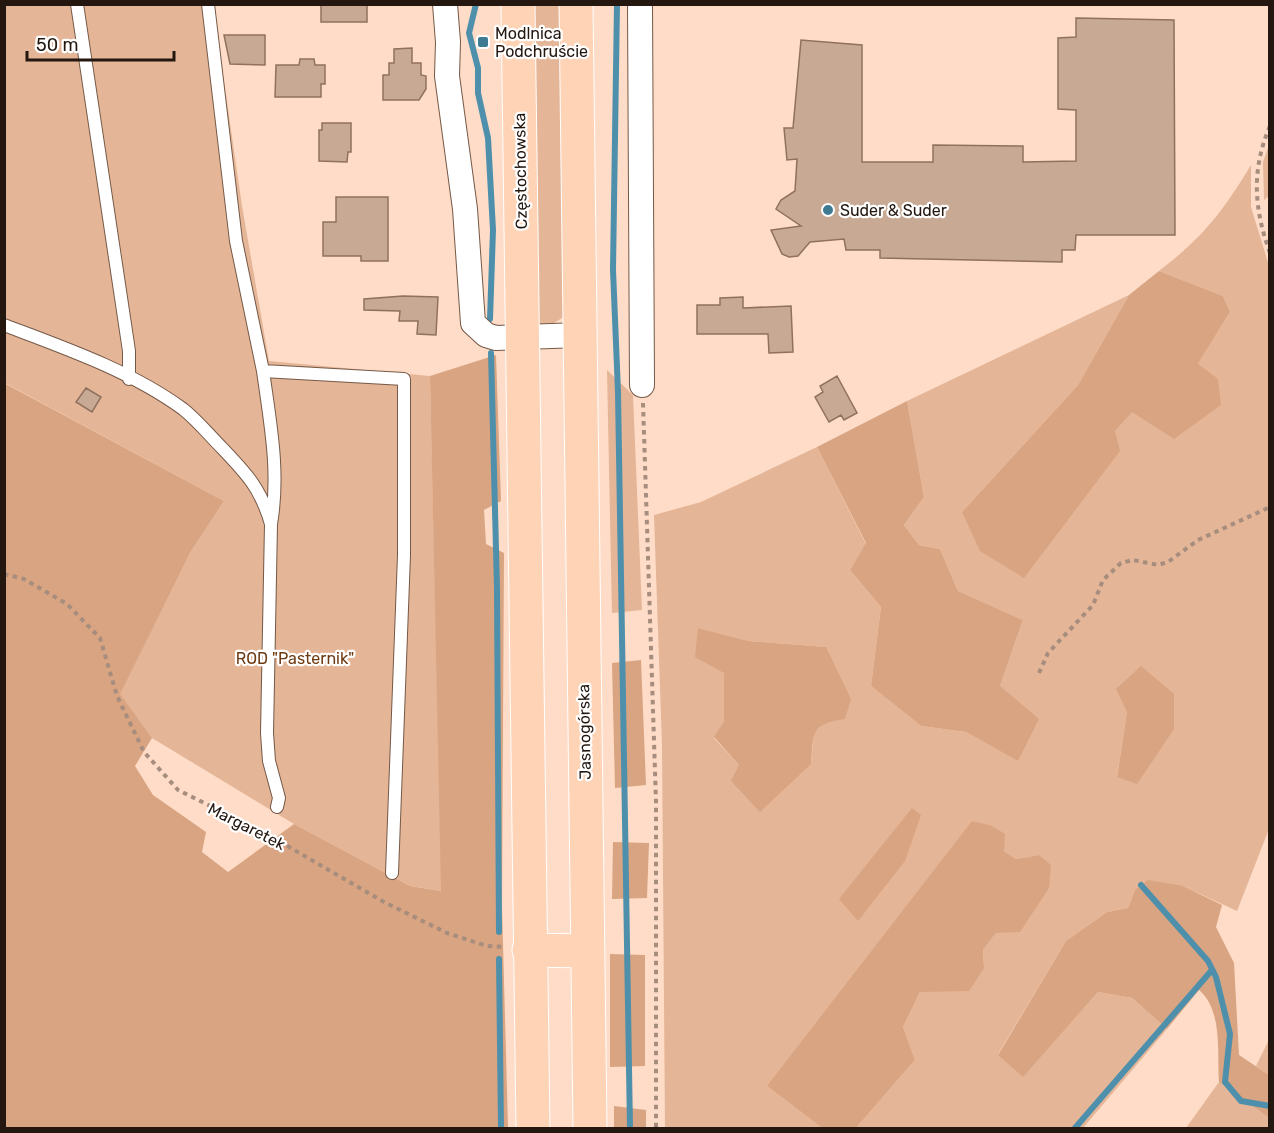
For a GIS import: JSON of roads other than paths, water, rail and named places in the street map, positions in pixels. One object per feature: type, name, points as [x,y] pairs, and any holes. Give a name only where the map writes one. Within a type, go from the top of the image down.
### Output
[{"type":"main road","name":"Częstochowska","points":[[518,4],[522,338]]},
{"type":"main road","points":[[576,4],[581,335]]},
{"type":"main road","name":"Jasnogórska","points":[[581,335],[590,1128]]},
{"type":"main road","points":[[522,338],[533,1128]]},
{"type":"main road","points":[[529,950],[588,951]]},
{"type":"street","points":[[445,4],[448,42],[447,76],[465,209],[473,323],[486,335],[496,338],[581,335]]},
{"type":"street","points":[[640,4],[642,385]]},
{"type":"lane","points":[[76,4],[129,351],[129,379]]},
{"type":"lane","points":[[208,4],[236,241],[263,371],[275,458],[276,497],[271,524],[267,733],[269,761],[279,798],[277,807]]},
{"type":"lane","points":[[4,325],[63,347],[129,379],[184,410],[252,478],[266,504],[271,524]]},
{"type":"lane","points":[[263,371],[404,379],[404,555],[392,873]]},
{"type":"waterway","points":[[476,4],[469,33],[478,68],[478,93],[488,138],[493,230],[490,319]]},
{"type":"waterway","points":[[617,4],[613,270],[618,392],[630,1128]]},
{"type":"waterway","points":[[491,353],[497,588],[499,932]]},
{"type":"waterway","points":[[1141,885],[1208,961],[1216,977],[1230,1034],[1225,1082],[1241,1101],[1270,1106]]},
{"type":"waterway","points":[[499,959],[501,1128]]},
{"type":"waterway","points":[[1075,1128],[1212,970]]},
{"type":"place","name":"Modlnica Podchruście","points":[[483,42]]},
{"type":"place","name":"Suder & Suder","points":[[828,210]]},
{"type":"park label","name":"ROD \"Pasternik\"","points":[[295,658]]}]
